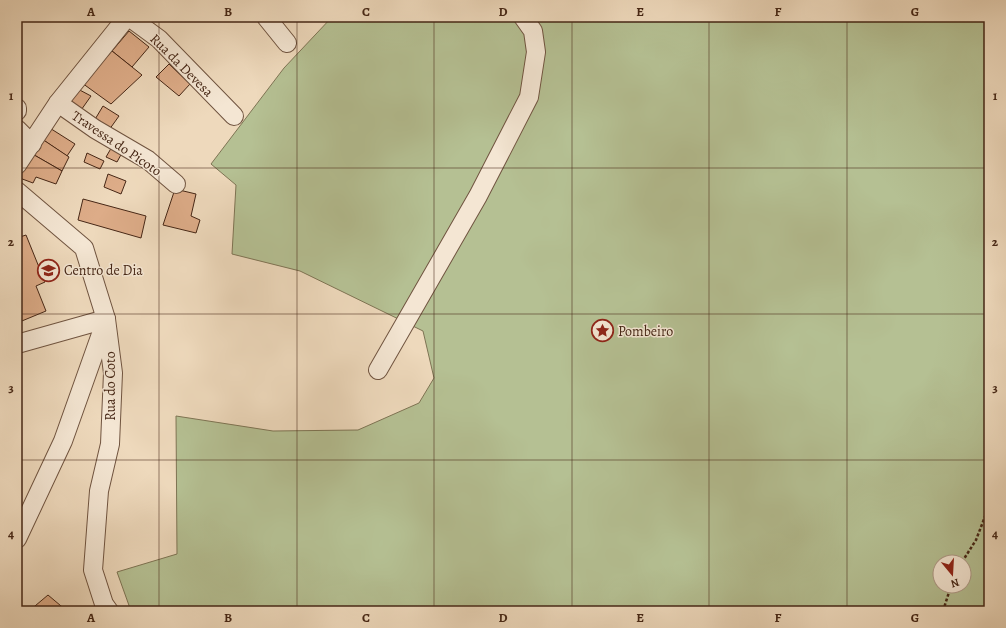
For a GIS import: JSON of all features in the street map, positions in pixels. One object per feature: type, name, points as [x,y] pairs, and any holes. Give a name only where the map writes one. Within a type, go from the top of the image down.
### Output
[{"type":"street","points":[[17,165],[58,103],[128,17]]},
{"type":"street","name":"Rua da Devesa","points":[[128,17],[159,39],[200,84],[234,116]]},
{"type":"street","points":[[266,17],[288,44]]},
{"type":"street","points":[[378,370],[478,196],[529,97],[536,52],[533,31],[523,17]]},
{"type":"street","name":"Travessa do Picoto","points":[[58,103],[95,129],[148,160],[176,184]]},
{"type":"street","points":[[17,129],[32,144]]},
{"type":"street","name":"Rua do Coto","points":[[17,191],[84,248],[106,319],[113,373],[110,444],[99,491],[93,570],[104,604],[109,611]]},
{"type":"street","points":[[17,344],[106,319]]},
{"type":"street","points":[[17,539],[63,441],[106,319]]},
{"type":"path","points":[[967,554],[976,540],[989,506]]},
{"type":"path","points":[[943,611],[948,594]]},
{"type":"green space","points":[[332,17],[989,17],[989,611],[131,611],[117,572],[177,554],[176,416],[273,431],[358,430],[419,403],[434,378],[423,331],[300,271],[232,254],[236,185],[211,164],[284,68]]},
{"type":"building","points":[[129,31],[149,47],[132,67],[112,51]]},
{"type":"building","points":[[112,51],[142,75],[111,104],[82,83]]},
{"type":"building","points":[[169,64],[190,84],[179,96],[156,77]]},
{"type":"building","points":[[74,87],[91,96],[79,113],[63,103]]},
{"type":"building","points":[[103,106],[119,116],[109,130],[94,121]]},
{"type":"building","points":[[45,125],[75,144],[67,156],[39,137]]},
{"type":"building","points":[[39,137],[69,157],[62,171],[29,152]]},
{"type":"building","points":[[113,145],[123,151],[117,162],[106,157]]},
{"type":"building","points":[[29,152],[62,171],[56,184],[36,177],[33,183],[17,177],[17,171]]},
{"type":"building","points":[[87,153],[104,161],[100,169],[84,162]]},
{"type":"building","points":[[108,174],[126,181],[121,194],[104,187]]},
{"type":"building","points":[[175,189],[196,194],[191,216],[200,220],[196,233],[163,225]]},
{"type":"building","points":[[83,199],[146,216],[141,238],[78,220]]},
{"type":"building","points":[[26,235],[45,282],[36,286],[46,311],[17,323],[17,238]]},
{"type":"building","points":[[48,595],[67,611],[29,611]]},
{"type":"place","name":"Centro de Dia","points":[[49,270]]},
{"type":"place","name":"Pombeiro","points":[[603,331]]}]
